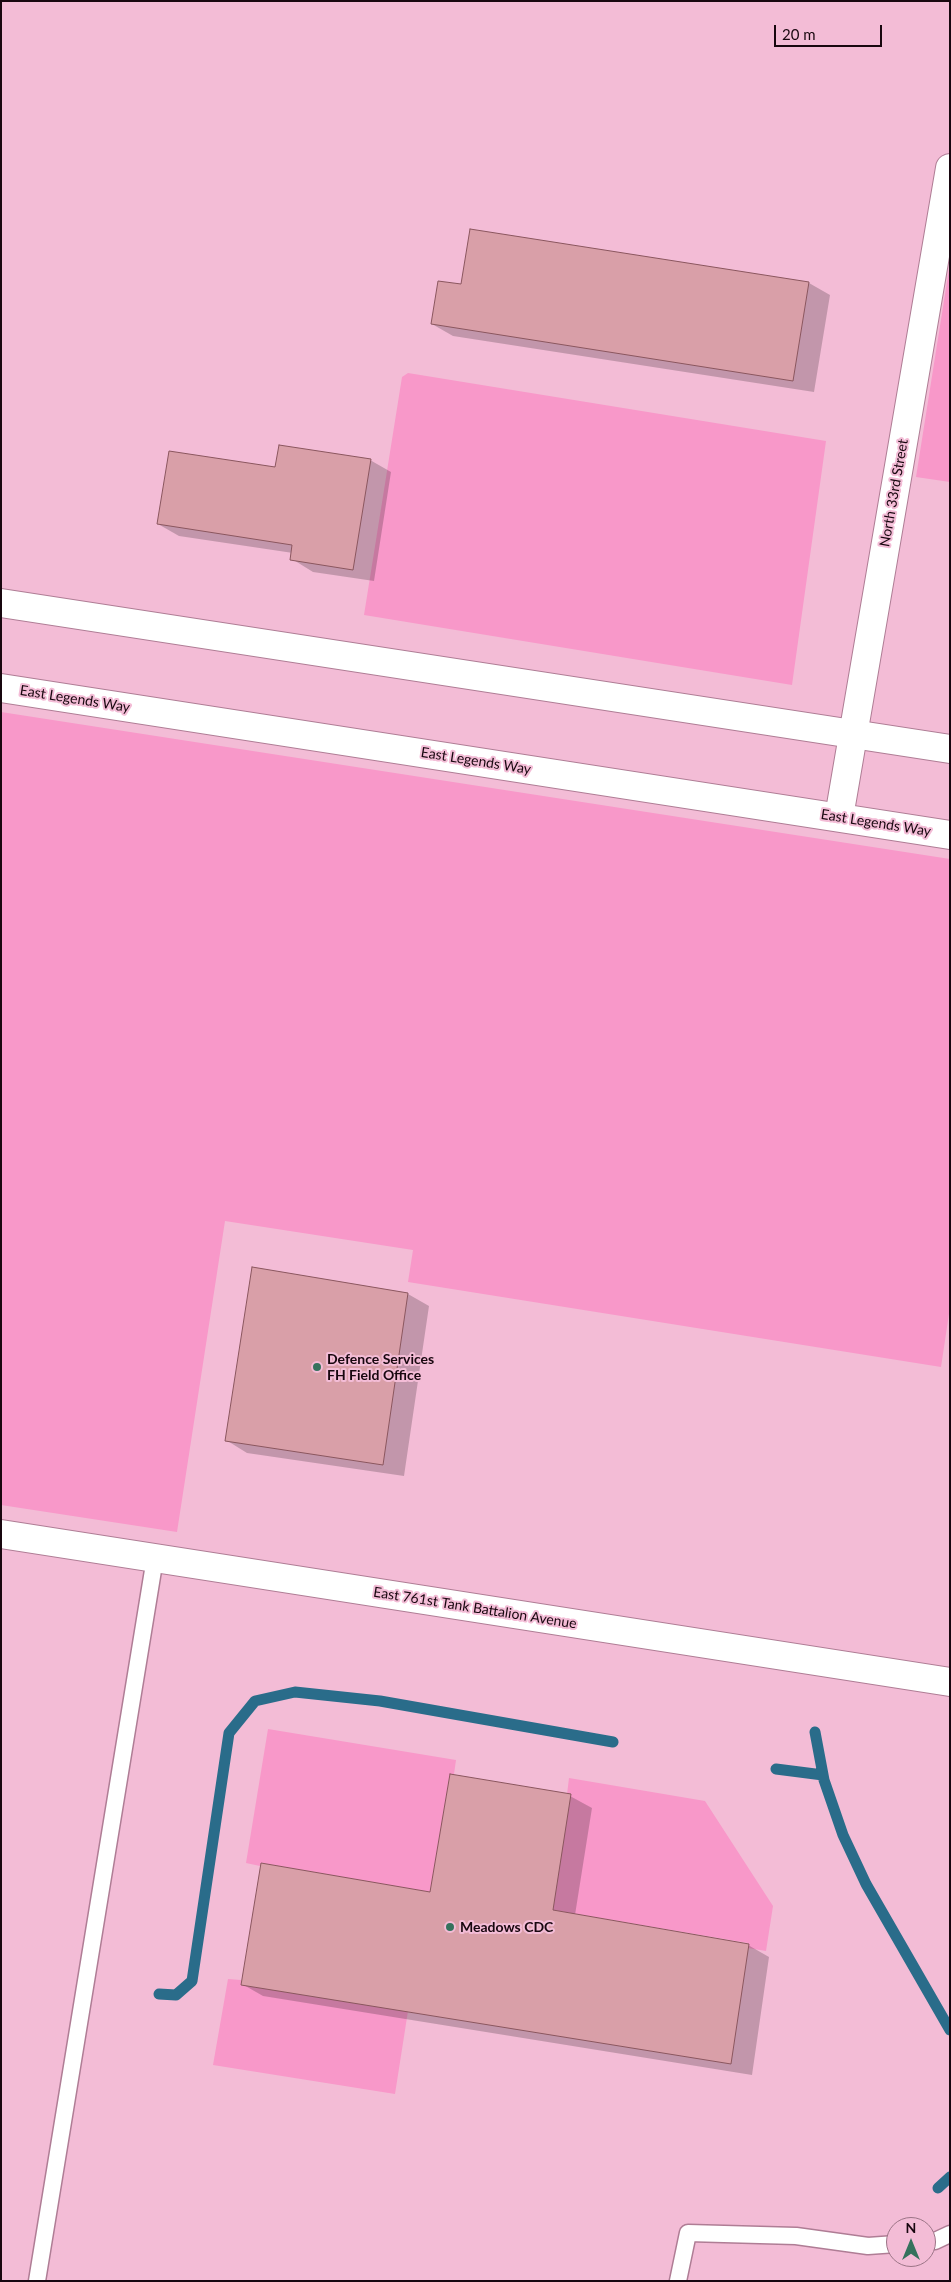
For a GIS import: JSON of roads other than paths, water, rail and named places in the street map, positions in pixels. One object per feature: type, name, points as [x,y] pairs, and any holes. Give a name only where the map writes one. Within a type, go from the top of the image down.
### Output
[{"type":"street","name":"North 33rd Street","points":[[839,817],[950,168]]},
{"type":"street","points":[[1,603],[950,749]]},
{"type":"street","name":"East Legends Way","points":[[1,688],[950,835]]},
{"type":"street","name":"East 761st Tank Battalion Avenue","points":[[1,1534],[950,1682]]},
{"type":"lane","points":[[37,2281],[154,1558]]},
{"type":"lane","points":[[678,2281],[688,2233],[796,2236],[868,2246],[886,2245]]},
{"type":"lane","points":[[936,2240],[950,2234]]},
{"type":"waterway","points":[[159,1994],[176,1995],[192,1981],[229,1733],[255,1701],[295,1692],[380,1701],[613,1742]]},
{"type":"waterway","points":[[815,1732],[824,1780],[843,1835],[866,1884],[950,2030]]},
{"type":"waterway","points":[[776,1769],[823,1775]]},
{"type":"waterway","points":[[938,2188],[950,2177]]},
{"type":"place","name":"Defence Services FH Field Office","points":[[317,1367]]},
{"type":"place","name":"Meadows CDC","points":[[450,1927]]}]
